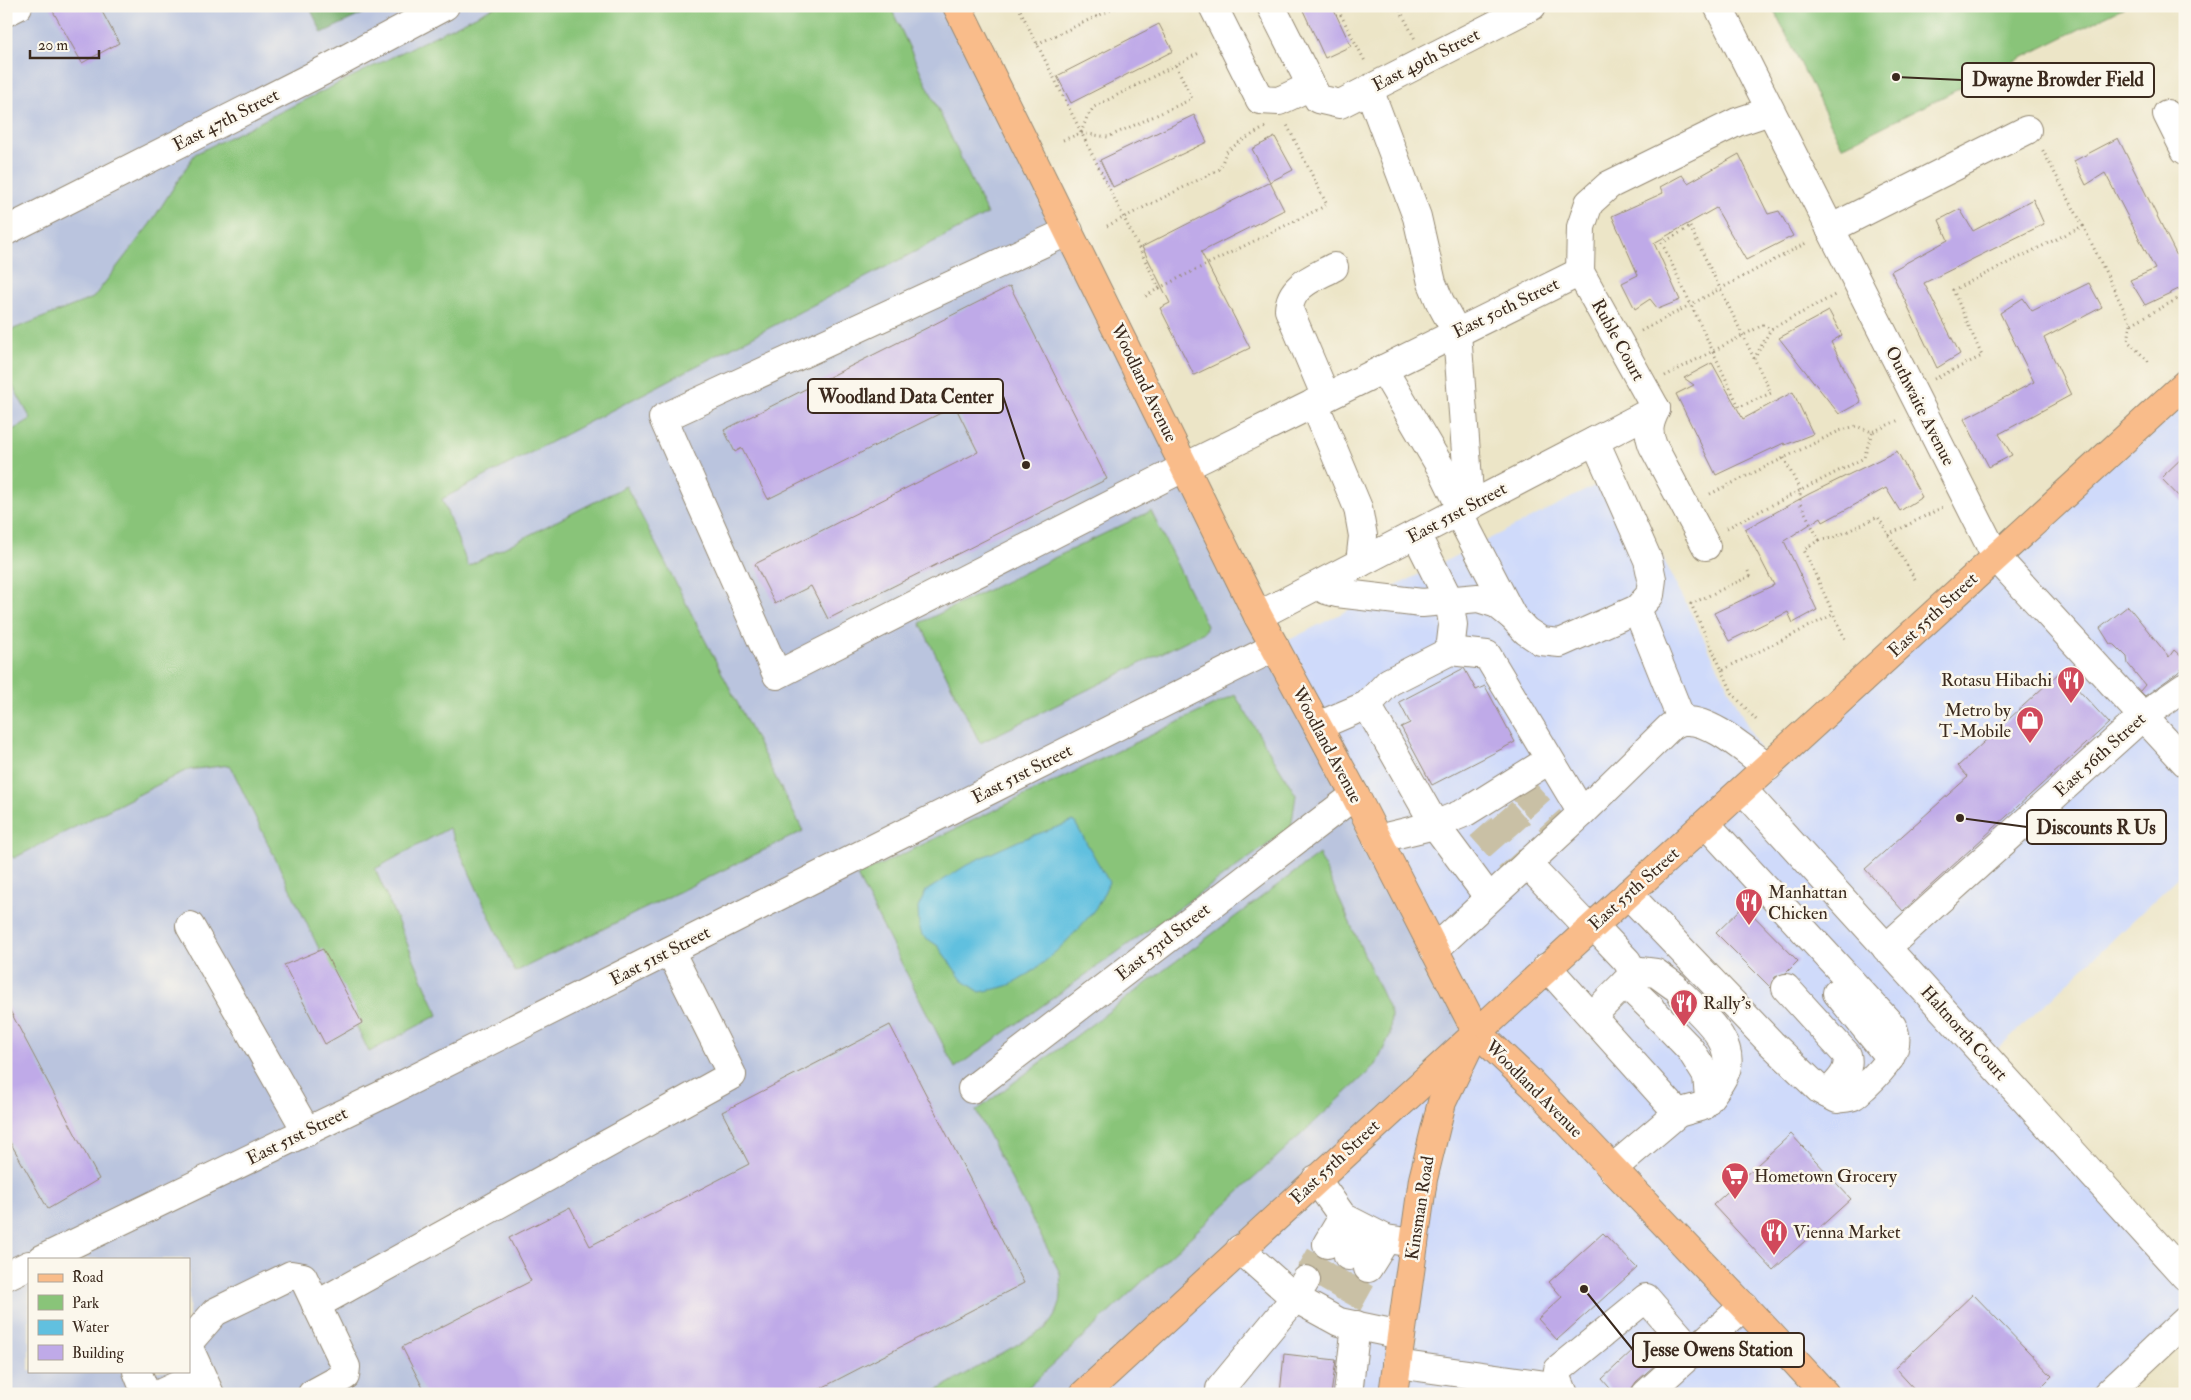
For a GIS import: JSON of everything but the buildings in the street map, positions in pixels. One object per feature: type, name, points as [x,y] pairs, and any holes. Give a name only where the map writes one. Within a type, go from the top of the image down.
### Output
[{"type":"main road","name":"Woodland Avenue","points":[[957,6],[1258,616],[1355,795],[1476,1031],[1532,1084],[1744,1306],[1820,1392]]},
{"type":"main road","name":"East 55th Street","points":[[1084,1394],[1476,1031],[1706,824],[2185,384]]},
{"type":"main road","name":"Kinsman Road","points":[[1393,1394],[1423,1179],[1442,1102],[1476,1031]]},
{"type":"street","points":[[6,12],[18,6]]},
{"type":"street","name":"East 47th Street","points":[[6,231],[324,71],[445,6]]},
{"type":"street","points":[[1213,6],[1260,100],[1279,101],[1315,92],[1272,6]]},
{"type":"street","name":"East 49th Street","points":[[1315,92],[1340,104],[1368,77],[1532,6]]},
{"type":"street","name":"Outhwaite Avenue","points":[[1718,6],[1770,111],[1819,236],[1996,557],[2185,762]]},
{"type":"street","points":[[1368,77],[1417,217],[1432,283],[1457,333],[1463,510]]},
{"type":"street","name":"East 50th Street","points":[[1069,231],[663,418],[719,539],[777,675],[1185,467],[1580,272],[1581,227],[1589,203],[1609,185],[1737,122],[1770,111]]},
{"type":"street","points":[[2166,114],[2185,150]]},
{"type":"street","points":[[1819,236],[2027,130]]},
{"type":"street","points":[[1334,268],[1299,287],[1289,301],[1289,310],[1358,508],[1363,536],[1360,563]]},
{"type":"street","name":"Ruble Court","points":[[1580,272],[1656,409]]},
{"type":"street","points":[[1383,369],[1444,473],[1512,616]]},
{"type":"street","points":[[1656,409],[1650,421],[1648,433],[1650,439],[1706,546]]},
{"type":"street","name":"East 51st Street","points":[[1258,616],[1656,409]]},
{"type":"street","points":[[1319,585],[1326,590],[1337,593],[1422,603],[1478,598],[1497,604],[1526,631],[1541,641],[1560,643],[1637,609],[1650,595],[1652,579],[1648,560],[1595,441]]},
{"type":"street","points":[[1416,534],[1449,600],[1453,625],[1450,651]]},
{"type":"street","points":[[1637,609],[1682,721]]},
{"type":"street","name":"East 51st Street","points":[[46,1258],[86,1249],[307,1132],[1275,647]]},
{"type":"street","points":[[1318,726],[1367,705],[1389,682],[1450,651],[1487,655],[1582,813]]},
{"type":"street","name":"East 56th Street","points":[[1886,948],[2143,716],[2185,687]]},
{"type":"street","points":[[1367,705],[1435,825],[1490,898]]},
{"type":"street","points":[[1434,950],[1490,898],[1526,859],[1558,829],[1582,813],[1670,726],[1682,721],[1695,721],[1713,729],[1768,767]]},
{"type":"street","points":[[1378,839],[1484,812],[1549,760]]},
{"type":"street","name":"Haltnorth Court","points":[[1743,790],[2185,1276]]},
{"type":"street","name":"East 53rd Street","points":[[972,1089],[1355,795]]},
{"type":"street","points":[[1628,894],[1771,1043],[1820,1090],[1837,1099],[1854,1096],[1879,1074],[1890,1058],[1896,1034],[1892,1026],[1706,824]]},
{"type":"street","points":[[1526,859],[1591,927],[1627,961],[1629,976],[1654,1011],[1690,1049],[1708,1076],[1709,1097]]},
{"type":"street","points":[[190,926],[307,1132]]},
{"type":"street","points":[[316,1305],[732,1075],[670,951]]},
{"type":"street","points":[[1547,967],[1678,1113]]},
{"type":"street","points":[[1592,1016],[1629,976],[1656,972],[1716,1029],[1728,1060],[1724,1076],[1703,1106],[1678,1113],[1612,1169]]},
{"type":"street","points":[[1786,988],[1847,1055],[1849,1063],[1846,1073],[1827,1094]]},
{"type":"street","points":[[1316,1180],[1364,1228],[1414,1243]]},
{"type":"street","points":[[1364,1228],[1347,1256],[1364,1228]]},
{"type":"street","points":[[1240,1249],[1327,1305],[1401,1335]]},
{"type":"street","points":[[6,1276],[28,1265]]},
{"type":"street","points":[[190,1341],[214,1312],[291,1275],[303,1277],[346,1366],[345,1376],[312,1394]]},
{"type":"street","points":[[1397,1364],[1562,1390],[1557,1377],[1558,1370],[1646,1298],[1693,1352]]},
{"type":"street","points":[[1220,1389],[1327,1305]]},
{"type":"street","points":[[1327,1305],[1348,1394]]},
{"type":"street","points":[[1646,1394],[1744,1306]]},
{"type":"street","points":[[2107,1394],[2185,1321]]},
{"type":"street","points":[[159,1394],[205,1384],[190,1350]]},
{"type":"street","points":[[137,1372],[146,1394]]},
{"type":"path","points":[[1018,6],[1159,288]]},
{"type":"path","points":[[1037,44],[1119,6]]},
{"type":"path","points":[[1336,6],[1368,77]]},
{"type":"path","points":[[1398,6],[1416,40]]},
{"type":"path","points":[[1081,133],[1087,117],[1094,107],[1199,53]]},
{"type":"path","points":[[1063,140],[1081,133],[1108,137],[1192,99],[1176,65]]},
{"type":"path","points":[[1143,298],[1159,288],[1327,205],[1283,117]]},
{"type":"path","points":[[1107,226],[1220,168],[1226,152],[1241,140],[1274,122]]},
{"type":"path","points":[[2027,130],[2042,149],[2083,226],[2131,324],[2128,341],[2151,364]]},
{"type":"path","points":[[1927,382],[1982,356],[1953,290],[2083,226]]},
{"type":"path","points":[[1690,228],[1771,393],[1740,407],[1692,304],[1662,243],[1690,228]]},
{"type":"path","points":[[1636,334],[1819,236]]},
{"type":"path","points":[[1754,359],[1771,329],[1835,295]]},
{"type":"path","points":[[2131,324],[2185,295]]},
{"type":"path","points":[[1657,380],[1763,325],[1771,329]]},
{"type":"path","points":[[1710,494],[1839,430],[1856,426],[1872,432],[1899,420]]},
{"type":"path","points":[[1727,528],[1864,458],[1872,432]]},
{"type":"path","points":[[1784,458],[1800,490],[1800,503],[1819,540]]},
{"type":"path","points":[[1888,535],[1943,508]]},
{"type":"path","points":[[1846,641],[1804,550],[1819,540],[1834,538],[1878,517],[1915,579]]},
{"type":"path","points":[[1748,571],[1750,576],[1691,604],[1733,694],[1758,722]]},
{"type":"path","points":[[1722,670],[1834,614]]},
{"type":"shaded area","points":[[6,6],[957,6],[1476,1031],[1084,1394],[6,1394]]},
{"type":"shaded area","points":[[2185,384],[2185,871],[1987,1059],[2185,1276],[2185,1321],[2107,1394],[1084,1394],[1275,647],[1620,473],[1768,766]]},
{"type":"green space","points":[[309,6],[379,6],[322,33]]},
{"type":"green space","points":[[496,6],[890,6],[987,214],[442,499],[468,566],[626,486],[803,831],[515,972],[449,828],[375,869],[438,1015],[369,1052],[230,765],[187,770],[14,858],[6,853],[6,434],[31,419],[6,374],[6,332],[93,298],[150,224],[195,154]]},
{"type":"green space","points":[[1772,6],[2126,6],[1842,147]]},
{"type":"green space","points":[[1151,511],[1207,626],[1204,632],[980,743],[920,623]]},
{"type":"green space","points":[[1235,695],[1296,795],[1291,828],[955,1068],[857,876]]},
{"type":"green space","points":[[1319,854],[1391,1014],[1390,1035],[1376,1065],[1021,1394],[931,1394],[1046,1328],[1056,1314],[1060,1302],[1060,1273],[976,1111]]},
{"type":"water","points":[[1074,821],[1109,882],[1097,906],[1056,952],[1030,973],[1007,986],[980,992],[962,980],[938,946],[922,935],[919,926],[918,908],[926,891],[970,863],[1018,841]]},
{"type":"tunnel","points":[[1521,788],[1555,826]]},
{"type":"tunnel","points":[[1501,811],[1531,845]]},
{"type":"tunnel","points":[[1481,827],[1512,862]]},
{"type":"tunnel","points":[[1306,1280],[1327,1244]]},
{"type":"tunnel","points":[[1327,1293],[1348,1256]]},
{"type":"tunnel","points":[[1348,1304],[1368,1268]]},
{"type":"place","name":"Dwayne Browder Field","points":[[1896,77]]},
{"type":"place","name":"Woodland Data Center","points":[[1026,465]]},
{"type":"place","name":"Rotasu Hibachi","points":[[2071,704]]},
{"type":"place","name":"Metro by T-Mobile","points":[[2030,744]]},
{"type":"place","name":"Discounts R Us","points":[[1960,818]]},
{"type":"place","name":"Manhattan Chicken","points":[[1749,926]]},
{"type":"place","name":"Rally's","points":[[1684,1027]]},
{"type":"place","name":"Hometown Grocery","points":[[1735,1200]]},
{"type":"place","name":"Vienna Market","points":[[1774,1256]]},
{"type":"place","name":"Jesse Owens Station","points":[[1584,1289]]}]
